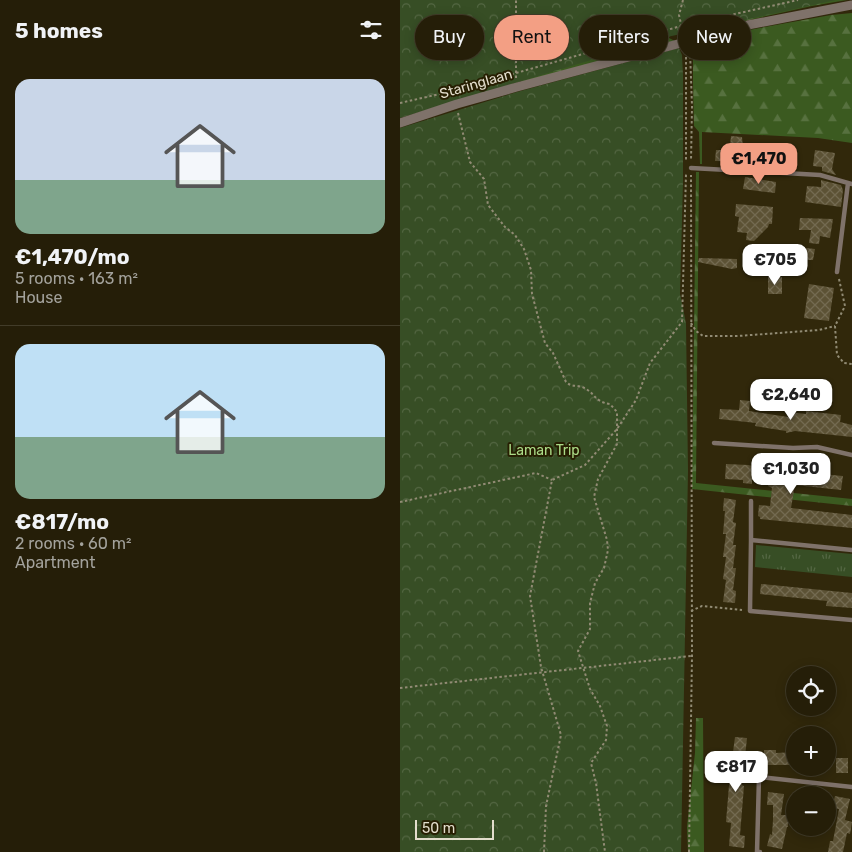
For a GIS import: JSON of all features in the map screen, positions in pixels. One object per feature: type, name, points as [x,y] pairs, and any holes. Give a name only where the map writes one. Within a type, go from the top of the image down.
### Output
[{"type":"street","name":"Staringlaan","points":[[751,24],[852,5]]},
{"type":"street","name":"Staringlaan","points":[[400,122],[457,104],[678,43]]},
{"type":"lane","points":[[691,168],[820,175],[850,183],[837,272]]},
{"type":"lane","points":[[714,443],[817,447],[852,455]]},
{"type":"lane","points":[[751,501],[750,611],[852,620]]},
{"type":"lane","points":[[751,540],[852,550]]},
{"type":"lane","points":[[758,852],[759,777],[852,787]]},
{"type":"path","points":[[515,73],[516,0]]},
{"type":"path","points":[[679,15],[683,0]]},
{"type":"path","points":[[730,15],[798,0]]},
{"type":"path","points":[[400,103],[453,91],[678,27]]},
{"type":"path","points":[[400,502],[536,473],[552,480],[585,465],[617,430],[636,400],[650,363],[682,322],[686,180],[686,60]]},
{"type":"path","points":[[688,60],[692,106],[692,656],[689,852]]},
{"type":"path","points":[[453,91],[470,162],[484,179],[488,205],[505,227],[515,235],[524,249],[531,270],[532,294],[545,343],[553,353],[569,386],[580,386],[586,389],[599,402],[610,404],[617,412],[617,444],[598,479],[594,497],[607,540],[608,550],[604,568],[595,583],[590,603],[590,629],[578,651],[590,689],[600,706],[607,726],[606,740],[591,763],[596,783],[605,852]]},
{"type":"path","points":[[837,272],[845,306],[835,326],[837,355],[844,363],[852,364]]},
{"type":"path","points":[[691,323],[696,331],[703,336],[738,336],[819,330],[835,326]]},
{"type":"path","points":[[544,852],[546,806],[561,735],[542,672],[530,596],[552,480]]},
{"type":"path","points":[[691,611],[702,606],[750,611]]},
{"type":"path","points":[[400,688],[692,656]]},
{"type":"green space","points":[[400,0],[836,0],[751,19],[751,15],[678,15],[678,35],[668,37],[668,15],[579,15],[579,60],[591,60],[400,118]]},
{"type":"green space","points":[[815,0],[847,0],[751,20],[750,15]]},
{"type":"green space","points":[[852,13],[852,143],[818,138],[702,132],[702,164],[700,164],[699,132],[694,126],[693,60],[751,60],[751,30]]},
{"type":"green space","points":[[670,34],[669,38],[675,41],[668,43],[668,35]]},
{"type":"green space","name":"Laman Trip","points":[[678,48],[678,60],[682,60],[683,75],[680,294],[686,323],[688,471],[681,852],[400,852],[400,128],[517,92],[635,60],[668,60],[668,51]]},
{"type":"green space","points":[[579,58],[579,60],[604,60],[521,82],[520,74]]},
{"type":"green space","points":[[696,172],[699,172],[696,483],[852,499],[852,506],[692,489]]},
{"type":"green space","points":[[756,545],[852,554],[852,577],[755,567]]},
{"type":"green space","points":[[696,718],[703,718],[704,852],[688,852],[687,827],[695,753]]},
{"type":"building","points":[[731,136],[742,137],[743,147],[753,145],[789,147],[775,152],[782,154],[782,162],[715,161],[716,150],[724,150],[724,146],[730,146]]},
{"type":"building","points":[[815,150],[835,153],[832,169],[836,175],[822,171],[822,167],[813,166]]},
{"type":"building","points":[[745,177],[776,182],[775,193],[743,189]]},
{"type":"building","points":[[821,180],[841,185],[843,190],[841,207],[805,202],[807,186],[821,187]]},
{"type":"building","points":[[736,204],[773,207],[772,224],[769,224],[754,241],[746,240],[747,233],[737,232],[739,217],[735,216]]},
{"type":"building","points":[[800,218],[833,219],[830,238],[820,236],[819,244],[809,243],[811,230],[799,230]]},
{"type":"building","points":[[796,247],[815,249],[813,260],[806,260],[805,262],[794,261]]},
{"type":"building","points":[[699,258],[737,259],[737,268],[732,269],[698,262]]},
{"type":"building","points":[[768,277],[782,277],[782,294],[768,294]]},
{"type":"building","points":[[809,284],[834,288],[829,321],[804,318]]},
{"type":"building","points":[[793,383],[802,384],[801,393],[793,393]]},
{"type":"building","points":[[740,400],[750,401],[749,411],[788,417],[789,412],[806,414],[806,411],[841,415],[840,422],[852,425],[852,437],[795,431],[786,433],[786,431],[755,426],[756,423],[719,419],[720,409],[739,410]]},
{"type":"building","points":[[726,464],[748,465],[764,468],[764,470],[789,473],[789,471],[843,476],[841,490],[795,485],[791,508],[852,515],[852,528],[760,519],[758,516],[759,505],[770,506],[772,488],[768,486],[769,482],[752,480],[752,484],[743,483],[743,480],[725,479]]},
{"type":"building","points":[[724,498],[736,500],[733,522],[736,523],[733,545],[736,545],[733,568],[736,568],[733,590],[736,591],[735,603],[723,602],[726,580],[723,579],[726,557],[723,557],[726,534],[723,534]]},
{"type":"building","points":[[761,584],[852,593],[852,608],[826,606],[827,601],[760,594]]},
{"type":"building","points":[[735,737],[747,738],[742,785],[744,786],[740,835],[745,836],[744,848],[729,846],[731,823],[726,822],[730,773],[728,773],[729,760],[732,760]]},
{"type":"building","points":[[764,750],[776,750],[776,753],[786,752],[786,765],[764,765]]},
{"type":"building","points":[[836,758],[848,758],[848,773],[836,773]]},
{"type":"building","points":[[768,792],[784,794],[781,815],[786,815],[786,831],[782,849],[767,846],[770,834],[772,835],[773,805],[767,805]]},
{"type":"building","points":[[836,796],[850,799],[845,820],[852,822],[850,834],[847,833],[843,852],[828,852],[830,841],[833,841],[834,836],[836,836],[839,809],[836,809]]}]
